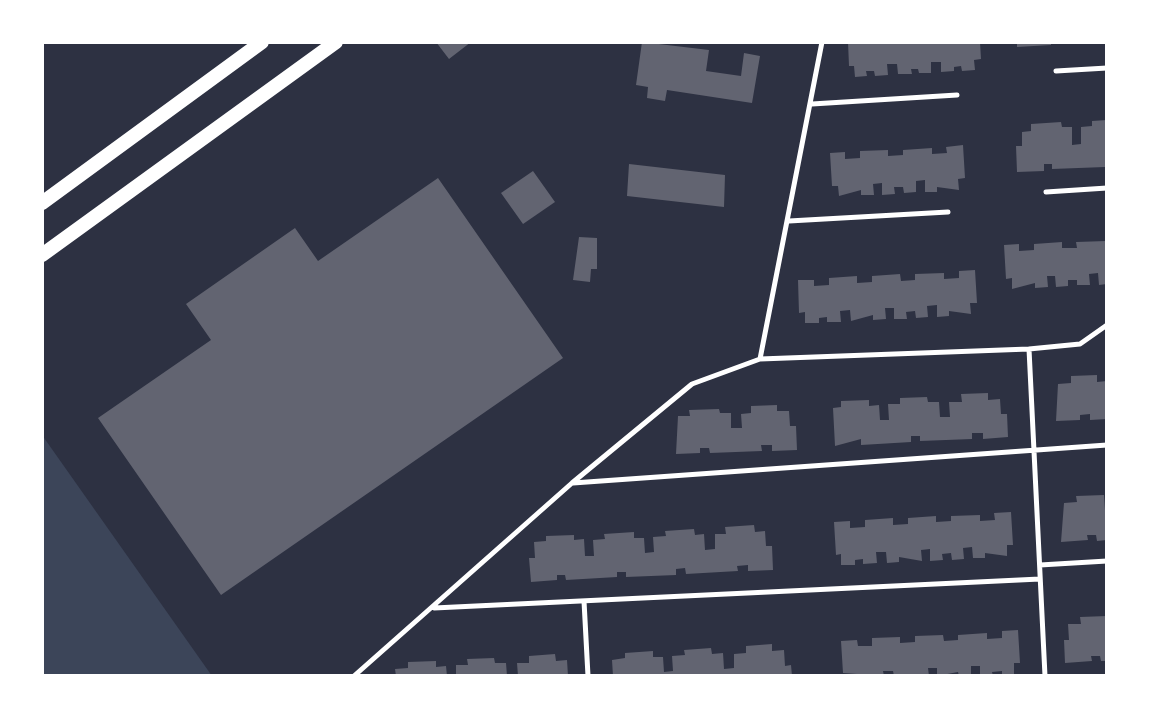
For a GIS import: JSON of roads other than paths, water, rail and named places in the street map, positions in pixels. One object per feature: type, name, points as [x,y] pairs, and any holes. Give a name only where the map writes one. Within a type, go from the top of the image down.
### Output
[{"type":"main road","points":[[42,203],[262,42]]},
{"type":"main road","points":[[42,255],[336,42]]},
{"type":"lane","points":[[760,359],[822,42]]},
{"type":"lane","points":[[1056,71],[1107,68]]},
{"type":"lane","points":[[812,104],[957,95]]},
{"type":"lane","points":[[1046,192],[1107,188]]},
{"type":"lane","points":[[789,221],[948,212]]},
{"type":"lane","points":[[354,676],[572,483],[692,384],[760,359],[1029,349],[1080,344],[1107,325]]},
{"type":"lane","points":[[1029,349],[1045,676]]},
{"type":"lane","points":[[572,483],[1107,445]]},
{"type":"lane","points":[[1040,565],[1107,561]]},
{"type":"lane","points":[[434,608],[1040,579]]},
{"type":"lane","points":[[584,601],[588,676]]}]
